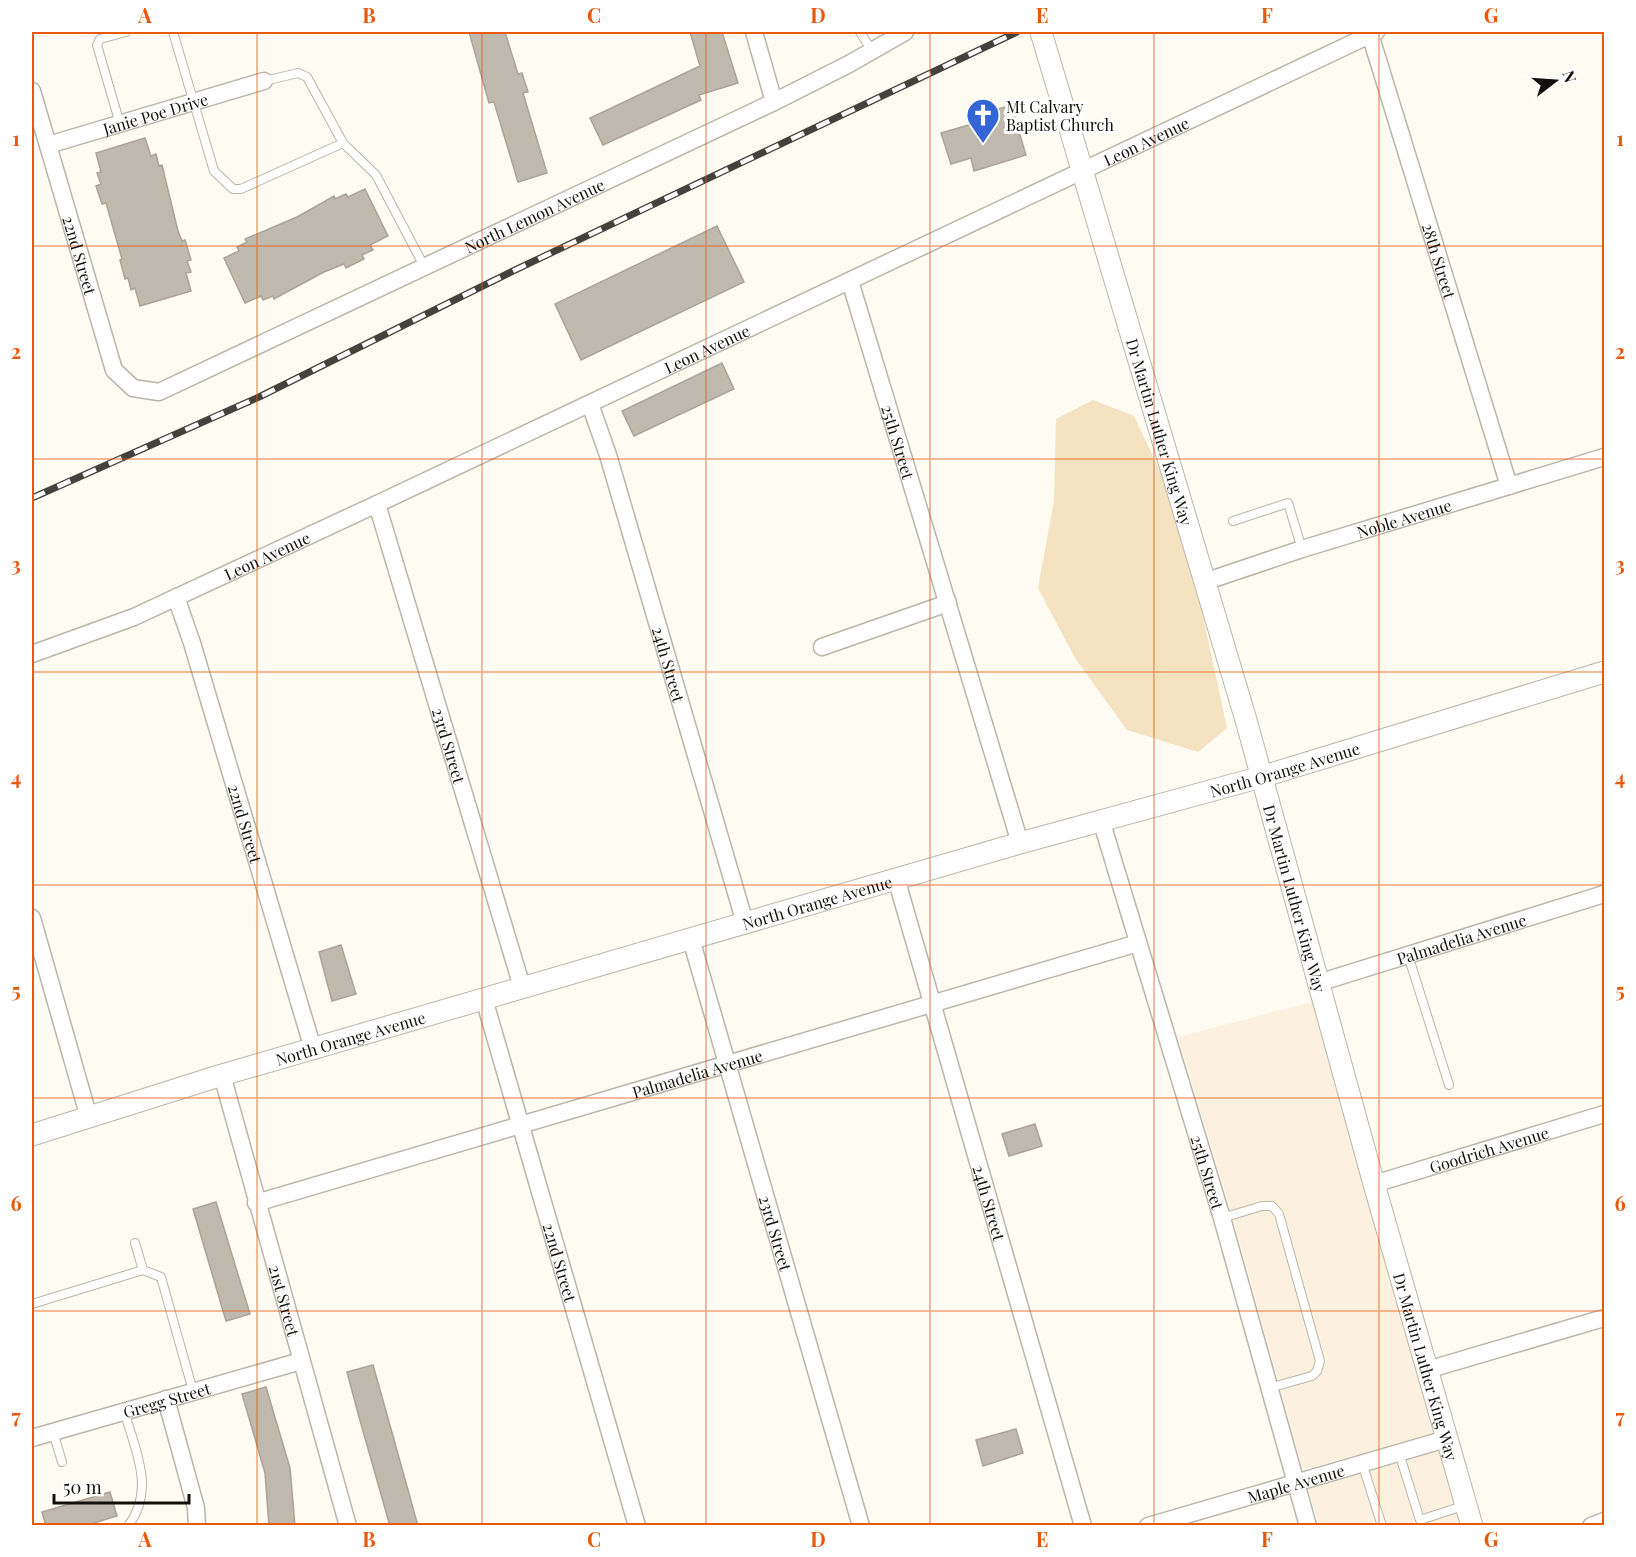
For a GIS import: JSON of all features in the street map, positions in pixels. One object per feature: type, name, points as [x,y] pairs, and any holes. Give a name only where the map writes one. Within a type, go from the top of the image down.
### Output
[{"type":"street","points":[[754,32],[774,102]]},
{"type":"street","name":"North Lemon Avenue","points":[[159,392],[774,102],[905,32]]},
{"type":"street","name":"Dr Martin Luther King Way","points":[[1041,32],[1261,777],[1472,1526]]},
{"type":"street","name":"Leon Avenue","points":[[32,654],[93,633],[176,597],[377,504],[1372,33]]},
{"type":"street","name":"28th Street","points":[[1372,33],[1509,486]]},
{"type":"street","name":"Janie Poe Drive","points":[[48,145],[264,81]]},
{"type":"street","name":"22nd Street","points":[[32,91],[114,370],[133,388],[159,392]]},
{"type":"street","name":"25th Street","points":[[850,281],[1020,843]]},
{"type":"street","name":"24th Street","points":[[590,404],[608,455],[745,923]]},
{"type":"street","name":"Noble Avenue","points":[[1204,582],[1302,549],[1605,457]]},
{"type":"street","name":"23rd Street","points":[[377,504],[522,987]]},
{"type":"street","name":"22nd Street","points":[[176,597],[192,643],[313,1049]]},
{"type":"street","points":[[822,646],[948,603]]},
{"type":"street","name":"North Orange Avenue","points":[[32,1135],[222,1075],[896,878],[1261,777],[1605,672]]},
{"type":"street","name":"25th Street","points":[[1101,820],[1222,1218],[1308,1526]]},
{"type":"street","name":"24th Street","points":[[896,878],[1083,1526]]},
{"type":"street","name":"Palmadelia Avenue","points":[[1318,983],[1605,894]]},
{"type":"street","points":[[32,918],[89,1118]]},
{"type":"street","name":"23rd Street","points":[[691,939],[861,1526]]},
{"type":"street","name":"Palmadelia Avenue","points":[[256,1203],[1138,943]]},
{"type":"street","name":"22nd Street","points":[[484,999],[637,1526]]},
{"type":"street","name":"21st Street","points":[[222,1075],[348,1526]]},
{"type":"street","name":"Goodrich Avenue","points":[[1374,1184],[1605,1114]]},
{"type":"street","points":[[1427,1370],[1605,1318]]},
{"type":"street","name":"Gregg Street","points":[[32,1438],[301,1361]]},
{"type":"street","points":[[166,1399],[196,1508],[197,1526]]},
{"type":"street","name":"Maple Avenue","points":[[1148,1526],[1446,1439]]},
{"type":"street","points":[[1591,1526],[1605,1521]]},
{"type":"lane","points":[[121,125],[97,45],[99,39],[126,32]]},
{"type":"lane","points":[[173,32],[214,171],[237,190],[343,143]]},
{"type":"lane","points":[[860,32],[872,51]]},
{"type":"lane","points":[[264,81],[298,73],[307,76],[343,143],[376,175],[425,268]]},
{"type":"lane","points":[[1233,521],[1288,503],[1302,549]]},
{"type":"lane","points":[[1408,955],[1449,1085]]},
{"type":"lane","points":[[1222,1218],[1262,1206],[1272,1206],[1279,1214],[1320,1361],[1317,1371],[1312,1376],[1268,1388]]},
{"type":"lane","points":[[135,1243],[143,1270]]},
{"type":"lane","points":[[32,1304],[143,1270],[160,1277],[193,1391]]},
{"type":"lane","points":[[124,1411],[143,1475],[140,1506],[128,1526]]},
{"type":"lane","points":[[53,1432],[62,1462]]},
{"type":"lane","points":[[1399,1453],[1420,1523],[1466,1505]]},
{"type":"lane","points":[[1362,1463],[1382,1526]]},
{"type":"shaded area","points":[[1093,400],[1134,416],[1160,471],[1202,612],[1227,728],[1198,752],[1127,730],[1075,658],[1038,588],[1054,501],[1056,419]]},
{"type":"shaded area","points":[[1312,1002],[1434,1433],[1303,1470],[1232,1215],[1178,1037]]},
{"type":"shaded area","points":[[1439,1451],[1461,1525],[1319,1525],[1308,1488]]},
{"type":"building","points":[[469,32],[505,32],[518,74],[522,73],[528,92],[523,93],[547,173],[518,182],[494,102],[489,103]]},
{"type":"building","points":[[690,32],[722,32],[738,83],[699,95],[701,100],[603,145],[590,118],[700,66]]},
{"type":"building","name":"Mt Calvary Baptist Church","points":[[1011,105],[1026,155],[974,171],[971,158],[951,164],[941,133],[979,122],[977,116]]},
{"type":"building","points":[[145,138],[151,156],[156,154],[159,166],[162,165],[178,231],[182,241],[185,240],[191,260],[187,261],[191,272],[186,273],[191,291],[140,306],[135,288],[131,290],[128,278],[125,279],[120,260],[122,259],[106,203],[102,204],[96,186],[101,184],[97,173],[101,172],[96,153]]},
{"type":"building","points":[[365,189],[388,236],[370,245],[373,250],[362,255],[364,259],[346,268],[344,264],[324,272],[274,299],[273,296],[263,300],[261,296],[245,303],[224,258],[239,251],[237,247],[247,242],[245,239],[297,217],[334,196],[335,199],[346,194],[348,197]]},
{"type":"building","points":[[717,226],[744,282],[581,360],[555,304]]},
{"type":"building","points":[[722,363],[734,389],[634,436],[622,411]]},
{"type":"building","points":[[341,945],[356,994],[332,1001],[319,952]]},
{"type":"building","points":[[1035,1124],[1042,1146],[1009,1156],[1002,1134]]},
{"type":"building","points":[[216,1202],[250,1314],[226,1321],[193,1209]]},
{"type":"building","points":[[373,1365],[418,1526],[390,1526],[359,1417],[347,1372]]},
{"type":"building","points":[[266,1387],[290,1468],[295,1526],[269,1526],[265,1473],[242,1394]]},
{"type":"building","points":[[1016,1429],[1023,1453],[983,1466],[976,1440]]},
{"type":"building","points":[[110,1492],[117,1516],[84,1526],[46,1526],[42,1512]]},
{"type":"railway","points":[[32,498],[259,397],[515,270],[1017,32]]},
{"type":"place","name":"Mt Calvary Baptist Church","points":[[983,144]]}]
